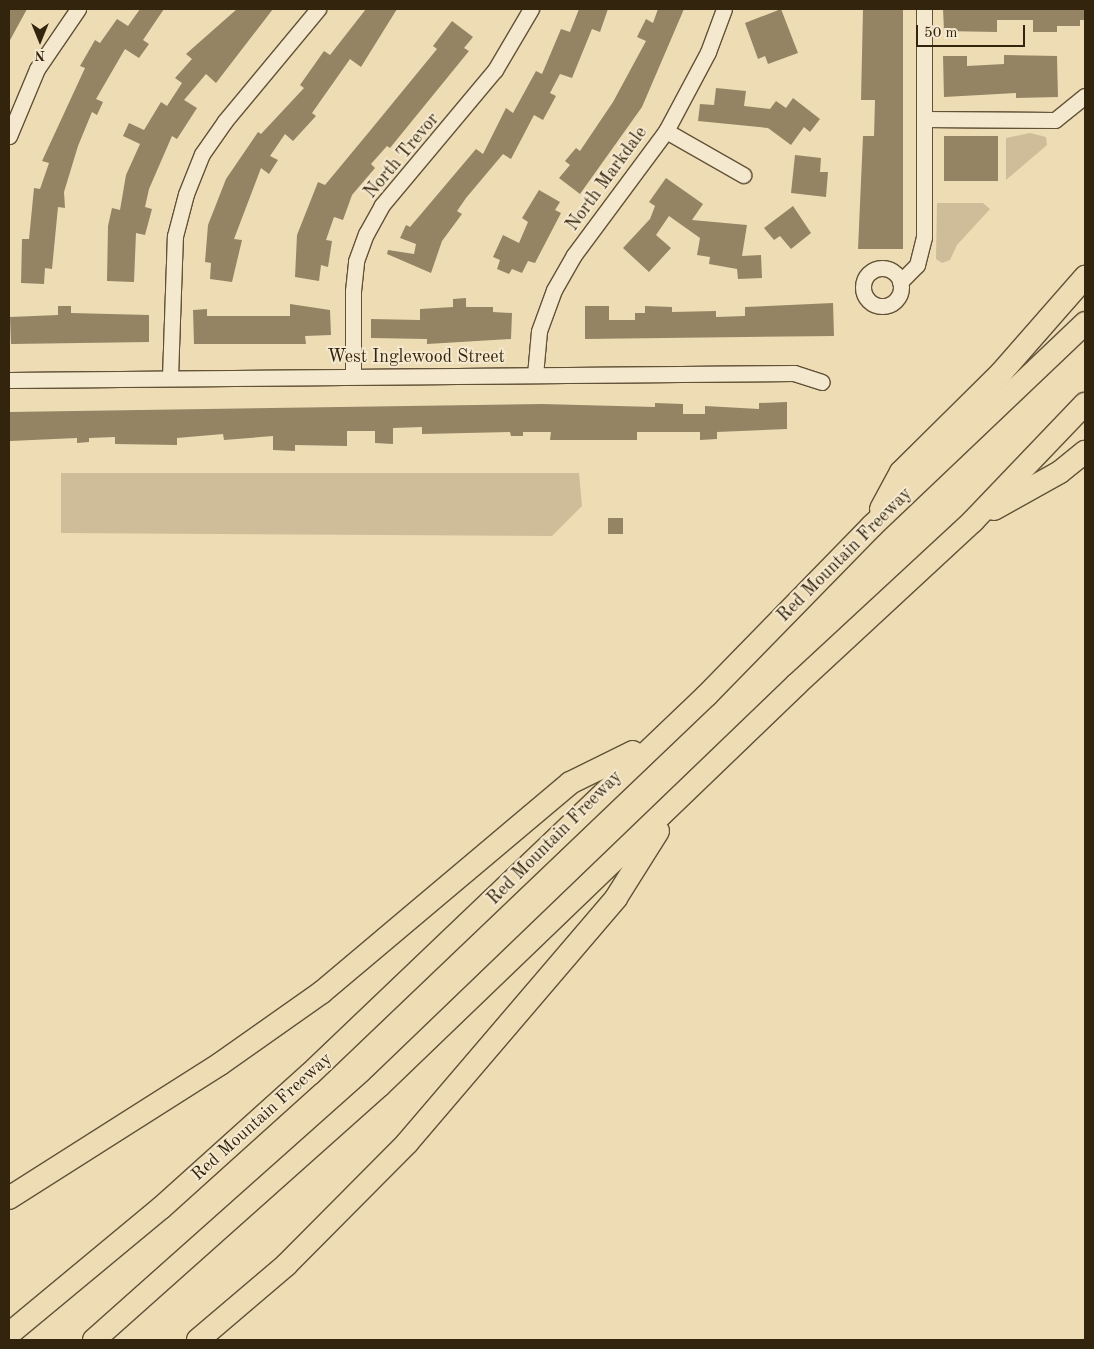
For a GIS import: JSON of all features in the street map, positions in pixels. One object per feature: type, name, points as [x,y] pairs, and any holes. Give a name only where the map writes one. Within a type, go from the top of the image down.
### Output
[{"type":"highway","points":[[872,526],[901,472],[1001,373],[1085,277]]},
{"type":"highway","name":"Red Mountain Freeway","points":[[9,1334],[161,1208],[310,1074],[651,743],[707,695],[872,526],[1085,324]]},
{"type":"highway","points":[[94,1340],[379,1086],[676,803],[797,684],[973,521],[1085,404]]},
{"type":"highway","points":[[973,521],[1060,472],[1085,452]]},
{"type":"highway","points":[[9,1198],[220,1064],[322,992],[570,783],[651,743]]},
{"type":"highway","points":[[198,1340],[286,1265],[407,1144],[616,898],[676,803]]},
{"type":"street","points":[[9,136],[37,69],[78,9]]},
{"type":"street","points":[[170,377],[175,236],[186,194],[202,154],[225,121],[318,9]]},
{"type":"street","name":"North Trevor","points":[[353,376],[353,291],[356,260],[366,234],[382,205],[495,70],[531,9]]},
{"type":"street","name":"North Markdale","points":[[535,375],[539,330],[554,290],[666,132],[708,52],[724,9]]},
{"type":"street","points":[[900,282],[921,255],[924,9]]},
{"type":"street","points":[[924,119],[1055,120],[1085,96]]},
{"type":"street","points":[[666,132],[743,175]]},
{"type":"street","name":"West Inglewood Street","points":[[9,380],[794,372],[822,382]]},
{"type":"shaded area","points":[[1030,133],[1046,137],[1047,145],[1006,180],[1006,138]]},
{"type":"shaded area","points":[[937,203],[983,203],[990,209],[957,245],[950,260],[942,263],[936,259]]},
{"type":"shaded area","points":[[61,473],[579,473],[582,506],[552,536],[61,533]]},
{"type":"building","points":[[9,9],[27,9],[9,42]]},
{"type":"building","points":[[140,9],[164,9],[143,40],[149,44],[139,58],[125,49],[96,99],[103,102],[97,115],[92,112],[78,146],[64,192],[65,208],[58,207],[52,269],[45,268],[44,284],[21,283],[22,239],[29,239],[34,188],[40,189],[49,163],[42,161],[85,68],[80,66],[95,40],[100,43],[117,19],[128,26]]},
{"type":"building","points":[[237,9],[273,9],[216,83],[206,74],[184,100],[197,108],[177,139],[172,136],[149,189],[145,207],[152,209],[145,235],[136,233],[134,282],[107,281],[108,226],[112,208],[120,210],[126,175],[140,144],[123,136],[129,123],[144,130],[161,102],[167,106],[182,83],[175,78],[192,59],[186,54]]},
{"type":"building","points":[[366,9],[397,9],[361,67],[350,59],[312,113],[316,116],[293,141],[285,134],[270,156],[278,160],[269,174],[261,168],[234,239],[242,240],[232,282],[210,279],[211,263],[205,262],[208,225],[226,179],[258,132],[261,134],[304,88],[300,85],[324,51],[330,55]]},
{"type":"building","points":[[579,9],[608,9],[600,32],[592,29],[572,78],[560,74],[550,93],[556,96],[543,120],[534,115],[511,159],[503,154],[466,198],[457,211],[462,214],[442,241],[431,273],[387,254],[388,250],[414,254],[416,244],[400,238],[406,225],[410,227],[476,149],[483,154],[506,108],[513,113],[536,71],[542,74],[561,29],[570,32]]},
{"type":"building","points":[[658,9],[684,9],[642,107],[580,194],[559,178],[570,165],[565,161],[576,148],[580,151],[613,102],[646,41],[637,37],[646,19],[653,23]]},
{"type":"building","points":[[781,9],[798,53],[768,64],[765,56],[758,59],[745,23]]},
{"type":"building","points":[[863,9],[903,9],[903,249],[858,249],[863,136],[874,136],[875,100],[861,100]]},
{"type":"building","points":[[943,9],[1085,9],[1085,20],[1080,20],[1080,26],[1057,26],[1057,32],[1033,32],[1033,20],[997,20],[997,32],[944,31]]},
{"type":"building","points":[[452,21],[473,37],[464,48],[469,51],[390,148],[387,146],[371,164],[375,168],[352,195],[343,220],[334,217],[326,240],[332,241],[328,267],[321,265],[319,281],[295,277],[297,235],[318,182],[325,185],[437,49],[433,46]]},
{"type":"building","points":[[1004,55],[1057,56],[1058,97],[1016,98],[1016,93],[944,97],[943,56],[967,56],[967,66],[1004,64]]},
{"type":"building","points":[[716,88],[746,91],[744,106],[770,109],[776,101],[786,108],[793,98],[820,119],[810,132],[804,127],[791,145],[768,128],[698,121],[700,104],[714,105]]},
{"type":"building","points":[[944,136],[998,136],[998,181],[944,181]]},
{"type":"building","points":[[795,155],[821,158],[820,172],[828,172],[826,197],[791,193]]},
{"type":"building","points":[[666,178],[703,204],[692,220],[747,225],[742,256],[761,255],[762,278],[738,279],[737,269],[709,264],[710,257],[697,255],[700,238],[669,216],[656,235],[671,248],[649,272],[623,248],[650,219],[655,206],[649,202]]},
{"type":"building","points":[[539,190],[560,202],[555,210],[561,213],[535,263],[528,261],[522,273],[512,269],[509,274],[497,269],[500,260],[493,257],[503,235],[519,243],[528,222],[522,218]]},
{"type":"building","points":[[793,206],[811,233],[791,249],[780,236],[774,240],[764,228]]},
{"type":"building","points":[[466,298],[466,307],[493,307],[493,312],[512,313],[511,339],[427,344],[427,339],[371,338],[371,319],[420,320],[420,309],[453,307],[453,299]]},
{"type":"building","points":[[833,303],[834,336],[585,339],[585,306],[609,306],[609,320],[635,320],[635,313],[645,313],[645,306],[672,307],[672,312],[716,311],[716,317],[745,316],[745,307]]},
{"type":"building","points":[[290,304],[330,310],[331,335],[305,336],[306,344],[194,344],[193,310],[207,309],[207,316],[290,316]]},
{"type":"building","points":[[58,306],[71,306],[71,313],[149,315],[149,342],[11,344],[10,317],[58,315]]},
{"type":"building","points":[[787,402],[787,429],[717,432],[717,439],[700,440],[700,432],[637,432],[637,440],[550,440],[551,432],[523,432],[523,436],[511,436],[510,432],[422,434],[422,427],[393,428],[393,444],[375,443],[375,431],[347,431],[347,446],[295,445],[295,451],[273,450],[273,436],[224,440],[223,434],[177,438],[177,445],[115,444],[115,437],[89,438],[89,442],[77,443],[77,438],[10,441],[9,412],[542,404],[655,407],[655,403],[683,404],[683,414],[705,414],[705,406],[759,409],[759,403]]},
{"type":"building","points":[[608,518],[623,518],[623,534],[608,534]]}]
